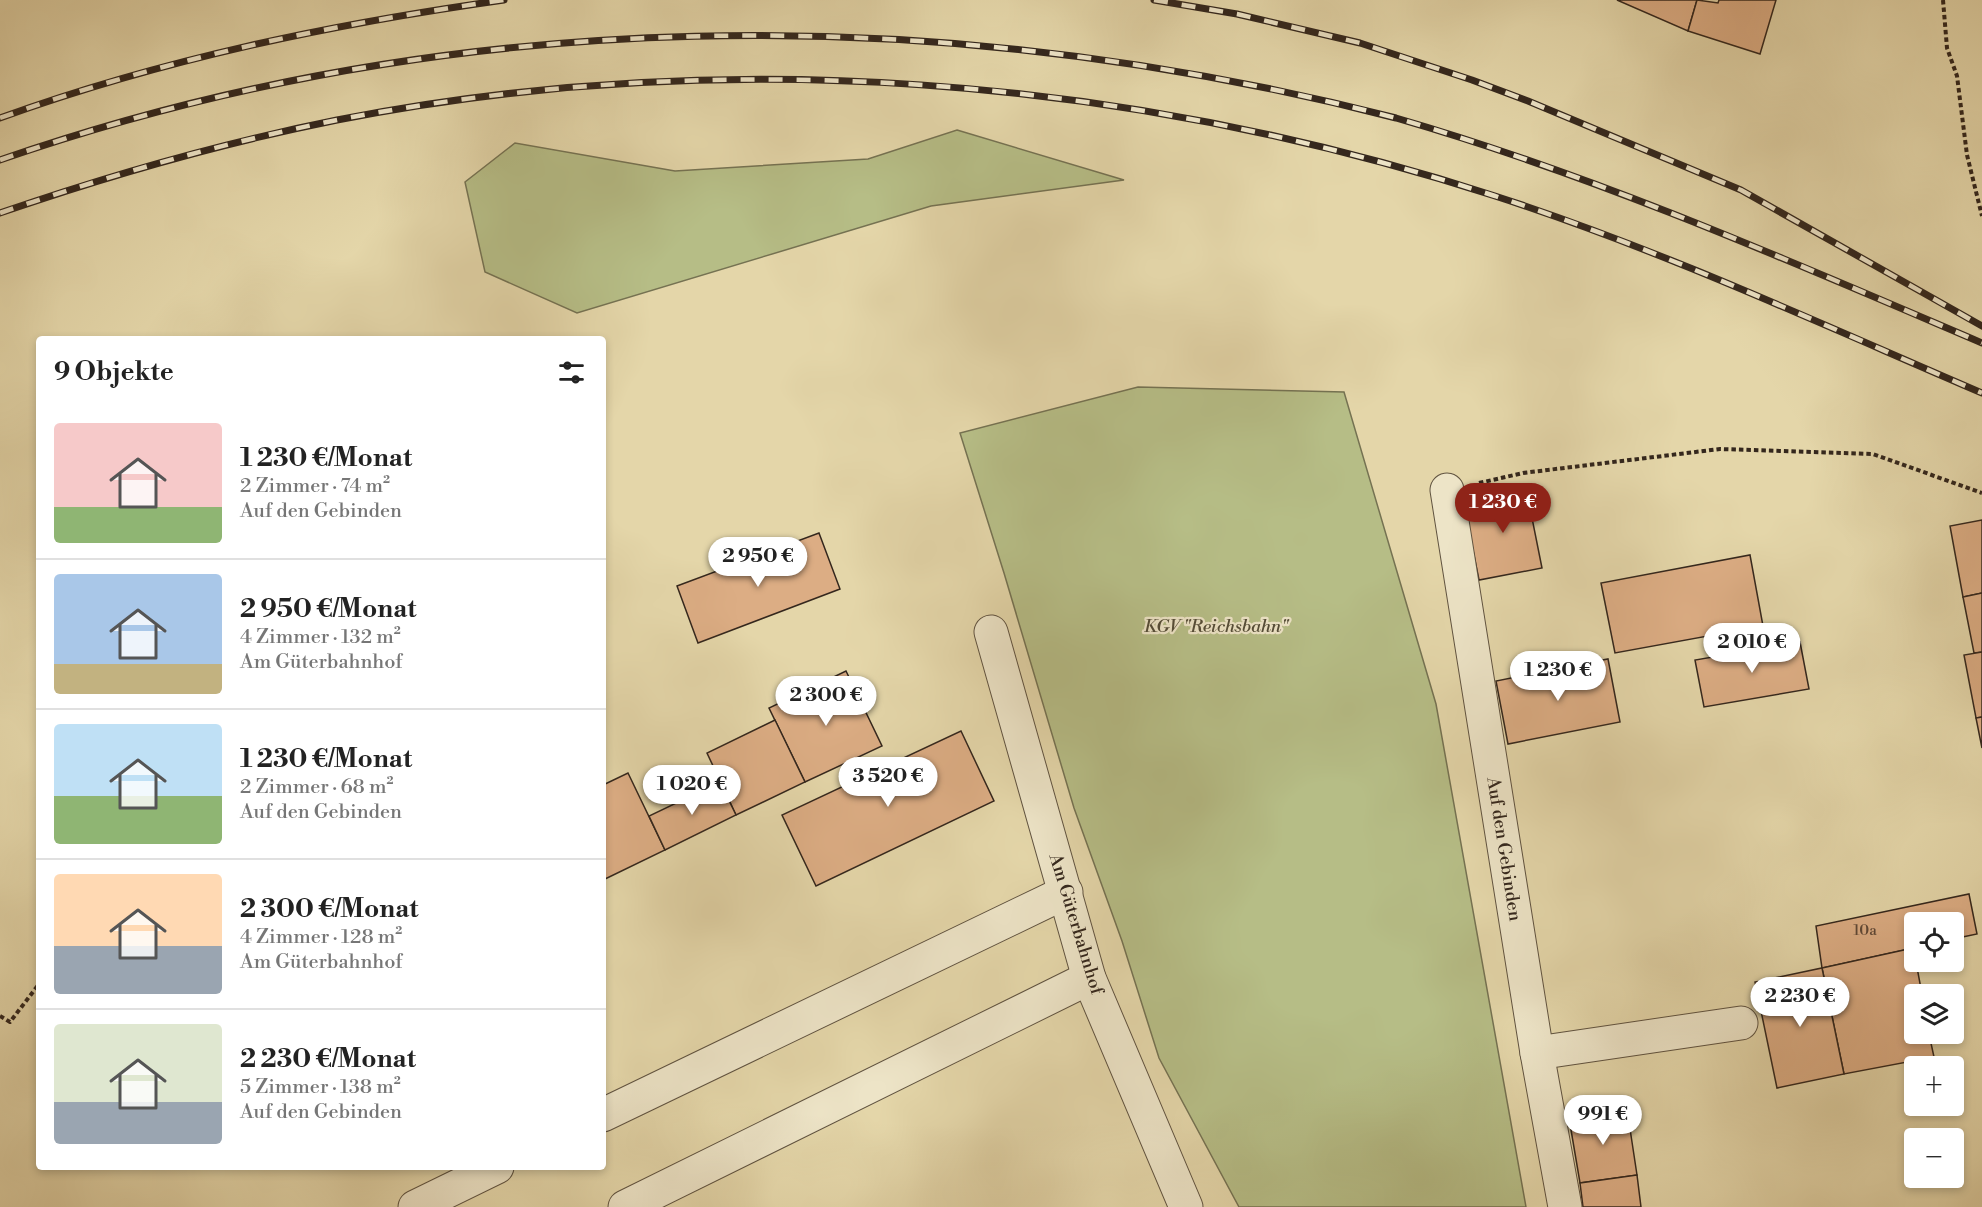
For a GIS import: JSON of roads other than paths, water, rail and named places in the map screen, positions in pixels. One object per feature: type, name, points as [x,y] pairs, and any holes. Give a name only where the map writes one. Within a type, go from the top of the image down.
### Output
[{"type":"street","name":"Auf den Gebinden","points":[[1447,490],[1537,1053],[1565,1207]]},
{"type":"street","name":"Am Güterbahnhof","points":[[991,632],[1089,978],[1186,1207]]},
{"type":"street","points":[[606,1114],[1066,892]]},
{"type":"street","points":[[625,1207],[1089,978]]},
{"type":"street","points":[[1537,1053],[1741,1023]]},
{"type":"street","points":[[415,1207],[491,1170]]},
{"type":"railway","points":[[0,118],[123,78],[249,46],[376,20],[504,0]]},
{"type":"railway","points":[[1154,0],[1237,14],[1360,43],[1528,101],[1741,190],[1982,326]]},
{"type":"railway","points":[[0,160],[171,109],[344,71],[519,47],[695,36],[872,38],[1048,53],[1223,80],[1396,118],[1471,141],[1619,193],[1838,281],[1982,343]]},
{"type":"railway","points":[[0,213],[125,173],[251,139],[337,120],[482,97],[628,83],[774,79],[921,85],[1067,99],[1212,123],[1354,155],[1495,196],[1619,240],[1982,393]]},
{"type":"park label","name":"KGV \"Reichsbahn\"","points":[[1216,626]]}]
